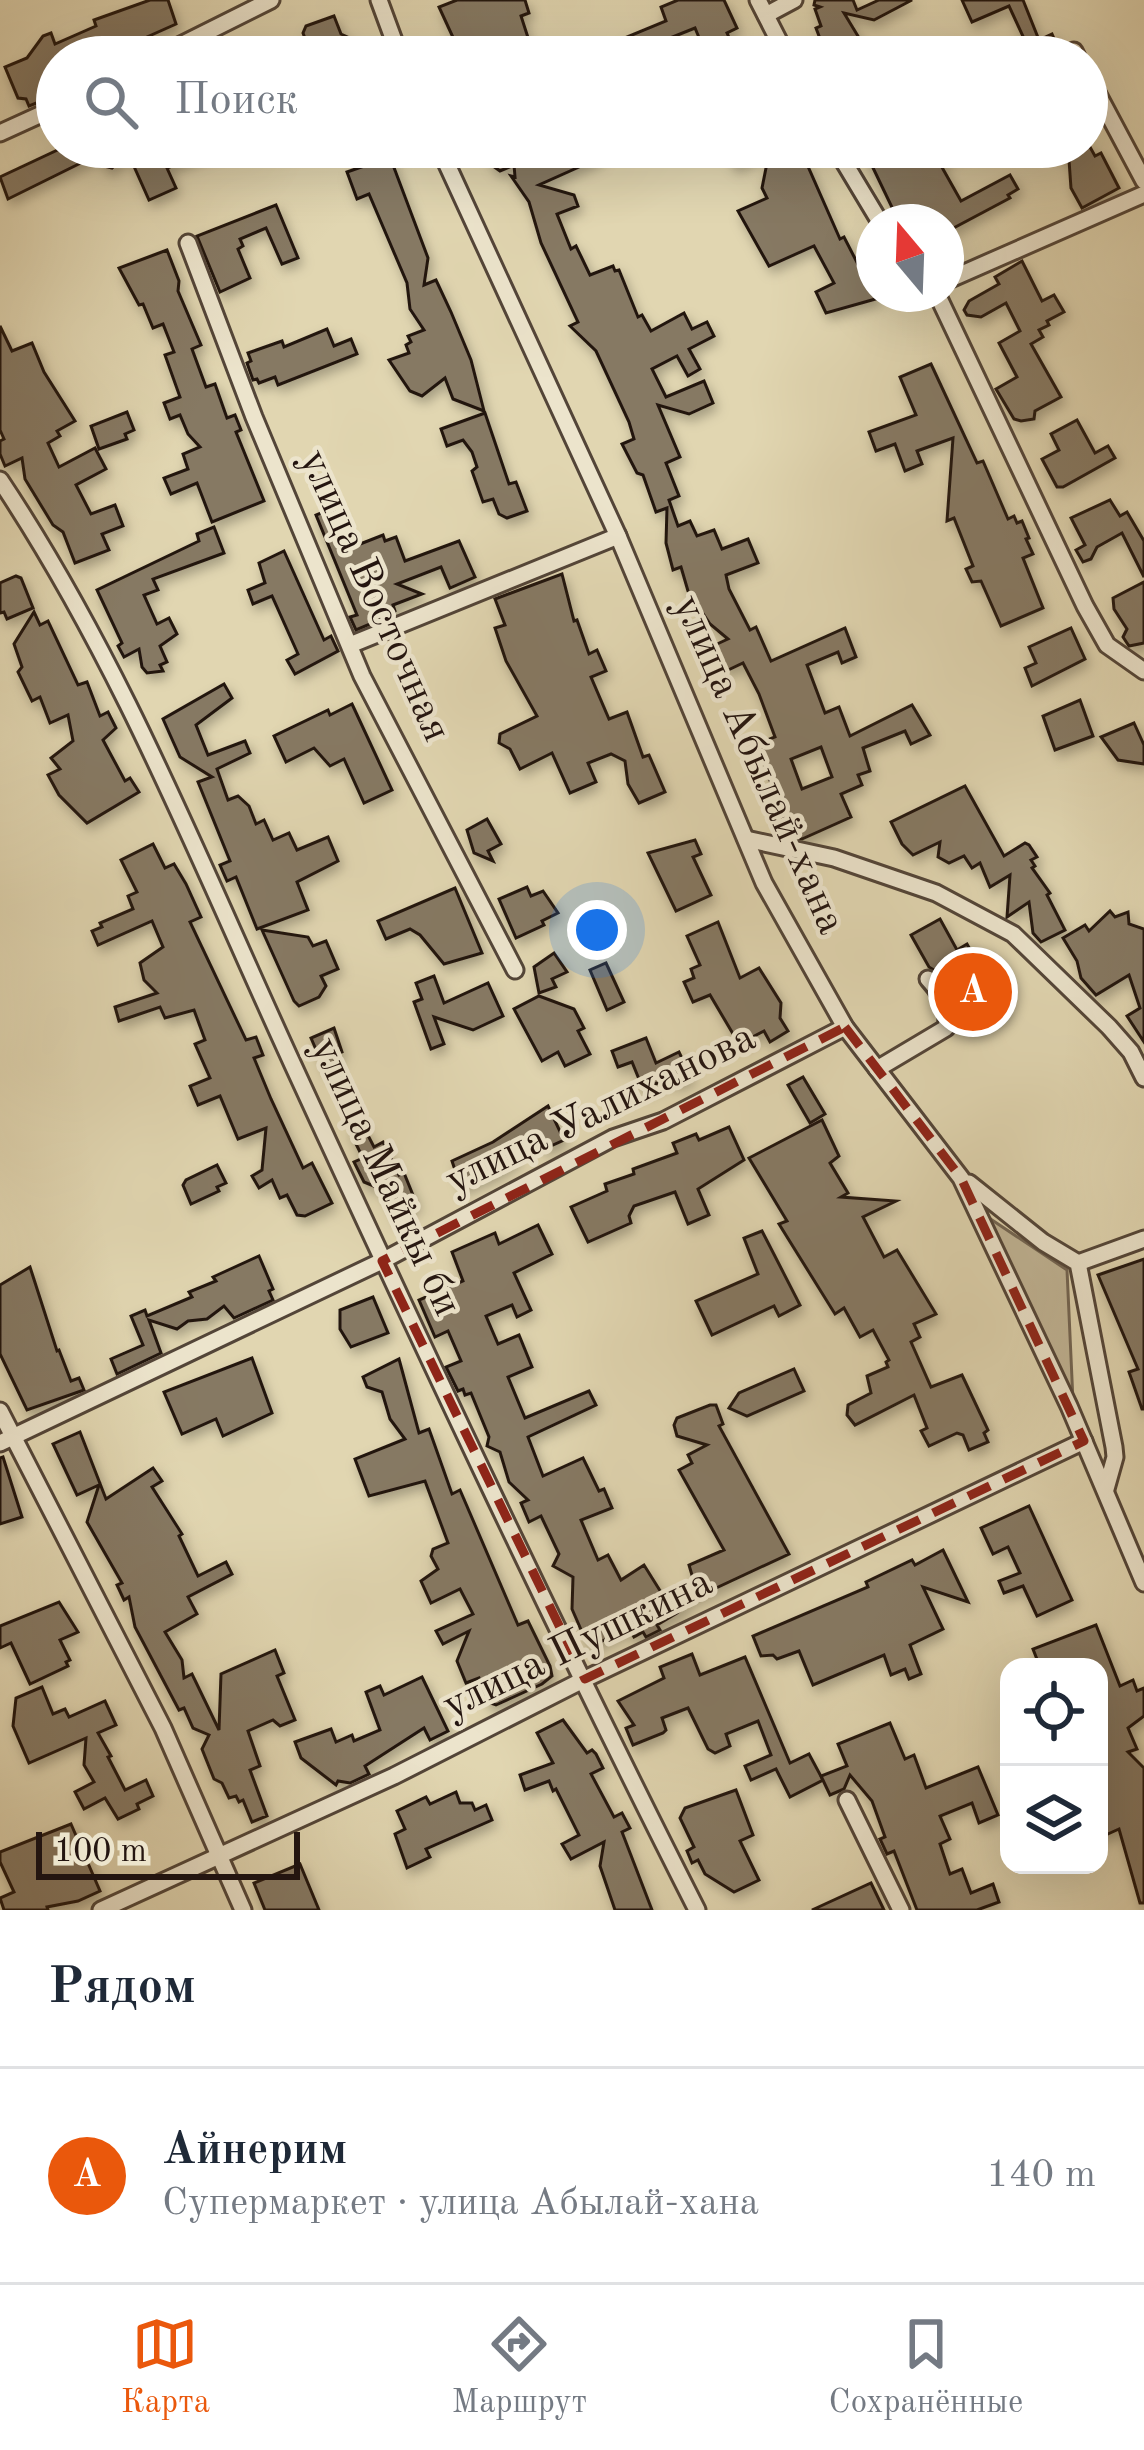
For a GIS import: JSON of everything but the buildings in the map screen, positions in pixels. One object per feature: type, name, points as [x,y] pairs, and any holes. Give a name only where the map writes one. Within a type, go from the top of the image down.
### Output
[{"type":"street","points":[[199,36],[271,0]]},
{"type":"street","points":[[380,0],[393,36]]},
{"type":"street","points":[[776,36],[762,7],[794,0]]},
{"type":"street","points":[[1108,113],[1144,181]]},
{"type":"street","points":[[0,133],[36,117]]},
{"type":"street","name":"улица Абылай-хана","points":[[449,168],[618,536],[790,935],[845,1028],[962,1178],[1144,1582]]},
{"type":"street","points":[[848,168],[869,204]]},
{"type":"street","points":[[964,273],[1144,194]]},
{"type":"street","name":"улица Восточная","points":[[188,243],[254,417],[350,644],[515,970]]},
{"type":"street","points":[[946,312],[1085,607],[1107,645],[1144,671]]},
{"type":"street","name":"улица Майкы би","points":[[0,480],[67,586],[116,683],[382,1261],[697,1910]]},
{"type":"street","points":[[350,644],[618,536]]},
{"type":"street","points":[[746,838],[834,857],[936,892],[1013,934],[1109,1027],[1131,1052],[1144,1078]]},
{"type":"street","points":[[877,1069],[946,1028],[949,1015],[928,979]]},
{"type":"street","name":"улица Уалиханова","points":[[7,1440],[382,1261],[613,1138],[663,1121],[845,1028]]},
{"type":"street","points":[[962,1178],[1043,1242],[1078,1263],[1114,1447],[1106,1490]]},
{"type":"street","points":[[1078,1263],[1144,1239]]},
{"type":"street","points":[[0,1411],[7,1440],[163,1728],[243,1910]]},
{"type":"street","name":"улица Пушкина","points":[[101,1910],[394,1776],[585,1679],[1084,1441]]},
{"type":"street","points":[[848,1800],[901,1910]]},
{"type":"highlighted area","points":[[845,1027],[961,1178],[1084,1441],[585,1679],[382,1261]]},
{"type":"shaded area","points":[[989,1218],[1067,1270],[1073,1401]]},
{"type":"place","name":"Айнерим","points":[[973,992]]}]
